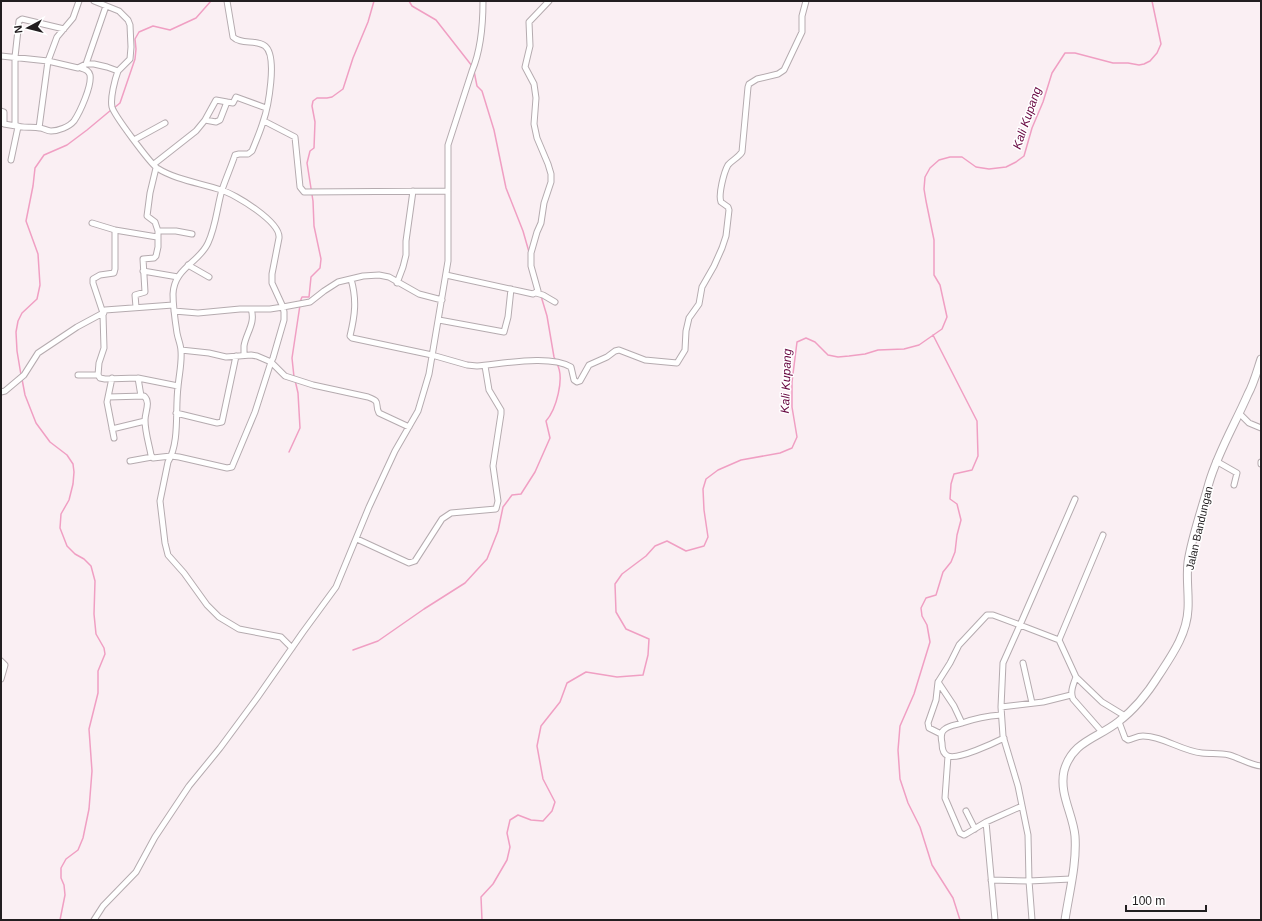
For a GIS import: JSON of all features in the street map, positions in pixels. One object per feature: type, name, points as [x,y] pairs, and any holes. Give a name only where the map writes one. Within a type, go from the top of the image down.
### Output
[{"type":"main road","name":"Jalan Bandungan","points":[[1065,920],[1075,850],[1075,836],[1064,793],[1064,772],[1068,762],[1075,752],[1089,739],[1119,722],[1125,716],[1156,680],[1177,646],[1185,627],[1188,611],[1188,561],[1208,488],[1216,462],[1249,394],[1261,359]]},
{"type":"street","points":[[40,128],[48,62],[54,42],[73,18],[79,1]]},
{"type":"street","points":[[94,1],[119,11],[128,20],[130,25],[130,59],[118,71],[112,106],[114,112],[134,140],[155,166],[173,175],[222,190],[256,209],[270,221],[279,232],[272,274],[272,283],[283,307],[284,320],[256,412],[232,467],[227,468],[171,456],[155,459],[152,457],[130,461]]},
{"type":"street","points":[[227,1],[233,37],[236,40],[258,43],[265,46],[268,49],[272,69],[264,121],[251,153],[235,156],[222,190],[209,242],[204,251],[188,265],[176,280],[173,292],[173,305],[181,350],[176,432],[160,501],[165,543],[168,555],[184,573],[207,605],[218,617],[239,629],[281,637],[292,648]]},
{"type":"street","points":[[94,920],[103,906],[136,872],[155,837],[190,786],[248,711],[338,584],[369,507],[395,451],[420,404],[429,374],[446,275],[448,248],[448,145],[477,59],[482,25],[483,1]]},
{"type":"street","points":[[536,293],[538,286],[531,262],[531,253],[536,232],[541,223],[544,203],[551,182],[548,164],[535,130],[536,98],[534,84],[525,67],[530,46],[528,25],[532,18],[550,1]]},
{"type":"street","points":[[351,279],[355,299],[355,312],[350,336],[351,338],[432,355],[468,366],[485,366],[549,360],[560,362],[571,367],[574,380],[577,382],[580,382],[589,366],[619,350],[645,360],[675,363],[679,361],[685,350],[686,331],[689,318],[700,304],[702,287],[716,262],[726,236],[729,210],[728,207],[721,202],[719,196],[723,177],[728,166],[740,156],[742,152],[749,84],[757,78],[778,74],[784,70],[802,32],[802,16],[806,1]]},
{"type":"street","points":[[81,68],[86,64],[106,6]]},
{"type":"street","points":[[11,160],[17,126],[15,123],[15,57],[18,23],[22,19],[64,29]]},
{"type":"street","points":[[1,56],[81,68],[88,71],[90,74],[86,94],[73,122],[68,126],[51,131],[40,128],[4,124],[5,113],[1,111]]},
{"type":"street","points":[[86,64],[107,66],[118,71]]},
{"type":"street","points":[[136,307],[136,295],[145,292],[143,259],[154,258],[158,247],[158,231],[155,222],[147,216],[155,166],[196,131],[205,120],[216,100],[233,103],[236,97],[266,108]]},
{"type":"street","points":[[205,120],[216,122],[220,120],[227,102]]},
{"type":"street","points":[[264,121],[295,137],[300,187],[304,192],[448,191]]},
{"type":"street","points":[[134,140],[165,122]]},
{"type":"street","points":[[397,283],[406,255],[406,241],[414,191]]},
{"type":"street","points":[[92,223],[115,230],[158,237]]},
{"type":"street","points":[[98,375],[99,362],[104,348],[103,313],[92,283],[93,279],[100,275],[114,273],[115,230]]},
{"type":"street","points":[[158,231],[176,231],[192,234]]},
{"type":"street","points":[[188,265],[209,277]]},
{"type":"street","points":[[143,271],[178,276]]},
{"type":"street","points":[[174,311],[198,313],[283,307],[310,302],[338,282],[363,276],[379,275],[389,277],[418,294],[442,300]]},
{"type":"street","points":[[446,275],[528,294],[536,293],[555,302]]},
{"type":"street","points":[[438,320],[505,332],[508,317],[510,289]]},
{"type":"street","points":[[1,392],[5,391],[24,375],[38,353],[72,330],[103,313],[105,310],[173,305]]},
{"type":"street","points":[[244,355],[244,345],[252,322],[251,309]]},
{"type":"street","points":[[181,350],[209,353],[226,357],[244,355],[257,356],[270,362],[285,376],[313,385],[376,400],[378,403],[379,413],[409,427]]},
{"type":"street","points":[[176,413],[217,423],[222,422],[236,356]]},
{"type":"street","points":[[357,539],[409,563],[415,561],[446,515],[450,513],[496,509],[498,501],[493,466],[501,410],[489,390],[485,366]]},
{"type":"street","points":[[78,375],[98,375],[100,378],[138,378],[178,386]]},
{"type":"street","points":[[112,378],[108,397],[114,438]]},
{"type":"street","points":[[138,378],[141,396]]},
{"type":"street","points":[[108,397],[146,397],[148,402],[145,421],[152,457]]},
{"type":"street","points":[[1239,413],[1249,423],[1261,428]]},
{"type":"street","points":[[112,428],[145,421]]},
{"type":"street","points":[[1216,462],[1238,473],[1234,485]]},
{"type":"street","points":[[1032,920],[1028,835],[1004,738],[1001,715],[1003,663],[1075,499]]},
{"type":"street","points":[[1059,640],[1103,535]]},
{"type":"street","points":[[941,734],[929,728],[928,723],[936,700],[938,682],[959,645],[987,615],[999,616],[1059,640],[1076,677],[1102,702],[1125,716]]},
{"type":"street","points":[[1,661],[5,664],[1,679]]},
{"type":"street","points":[[1023,663],[1032,703]]},
{"type":"street","points":[[1076,677],[1071,696],[1102,732]]},
{"type":"street","points":[[938,682],[954,706],[962,723]]},
{"type":"street","points":[[1001,707],[1071,696]]},
{"type":"street","points":[[1001,715],[980,717],[944,729],[941,734],[942,748],[948,756],[944,791],[946,802],[960,832],[964,835],[986,822],[1022,806]]},
{"type":"street","points":[[1119,722],[1125,738],[1128,740],[1140,736],[1158,738],[1187,750],[1201,753],[1219,753],[1230,755],[1256,766],[1261,766]]},
{"type":"street","points":[[948,756],[957,756],[982,748],[1004,738]]},
{"type":"street","points":[[966,811],[975,829]]},
{"type":"street","points":[[986,822],[995,920]]},
{"type":"street","points":[[992,880],[1029,881],[1071,879]]},
{"type":"waterway","points":[[114,108],[120,103],[135,59],[135,39],[139,32],[153,26],[170,30],[196,18],[211,1]]},
{"type":"waterway","points":[[300,302],[302,297],[309,297],[311,277],[320,268],[321,259],[314,226],[313,201],[307,163],[310,151],[314,148],[315,122],[312,106],[313,101],[317,98],[332,97],[343,89],[353,58],[368,22],[374,1]]},
{"type":"waterway","points":[[409,1],[412,6],[436,20],[472,66]]},
{"type":"waterway","name":"Kali Kupang","points":[[482,920],[481,897],[493,884],[507,860],[510,847],[507,833],[510,820],[518,815],[531,820],[543,821],[552,811],[555,802],[543,779],[537,746],[541,726],[560,702],[567,683],[586,672],[617,677],[643,675],[648,655],[649,639],[626,629],[616,612],[615,584],[622,574],[646,556],[655,546],[667,541],[686,551],[704,546],[708,537],[703,489],[706,479],[718,470],[741,460],[780,453],[792,448],[797,437],[792,407],[792,382],[797,342],[806,338],[815,342],[828,355],[838,357],[865,354],[878,350],[904,349],[919,345],[942,329],[947,317],[940,285],[934,275],[934,240],[924,189],[925,177],[930,168],[939,160],[950,157],[962,157],[976,167],[989,169],[1006,167],[1024,156],[1032,128],[1043,102],[1052,73],[1065,53],[1075,53],[1113,63],[1139,65],[1150,61],[1157,53],[1161,44],[1152,1]]},
{"type":"waterway","points":[[474,71],[477,86],[482,91],[494,130],[506,188],[523,231],[529,252]]},
{"type":"waterway","points":[[21,375],[17,351],[16,332],[18,321],[22,313],[37,299],[40,285],[38,254],[26,221],[35,168],[44,155],[67,145],[111,110]]},
{"type":"waterway","points":[[541,296],[547,316],[556,361]]},
{"type":"waterway","points":[[294,377],[292,358],[300,305]]},
{"type":"waterway","points":[[933,335],[977,421],[978,456],[972,470],[954,474],[951,484],[950,499],[957,504],[961,520],[955,552],[951,562],[943,572],[936,595],[926,598],[921,608],[922,616],[927,625],[930,642],[914,694],[900,726],[898,750],[900,779],[908,803],[920,827],[932,865],[953,898],[960,920]]},
{"type":"waterway","points":[[353,650],[378,641],[465,583],[487,559],[498,531],[503,507],[512,495],[521,494],[535,472],[550,438],[546,421],[550,416],[556,402],[560,385],[557,364]]},
{"type":"waterway","points":[[22,379],[25,395],[36,423],[50,442],[67,455],[73,464],[73,484],[69,500],[61,514],[60,528],[67,546],[91,566],[95,581],[94,614],[96,634],[104,648],[105,654],[98,671],[98,693],[89,729],[92,771],[89,809],[83,838],[78,850],[66,859],[61,868],[61,878],[64,885],[65,895],[60,920]]},
{"type":"waterway","points":[[289,452],[300,428],[298,393],[295,380]]}]
